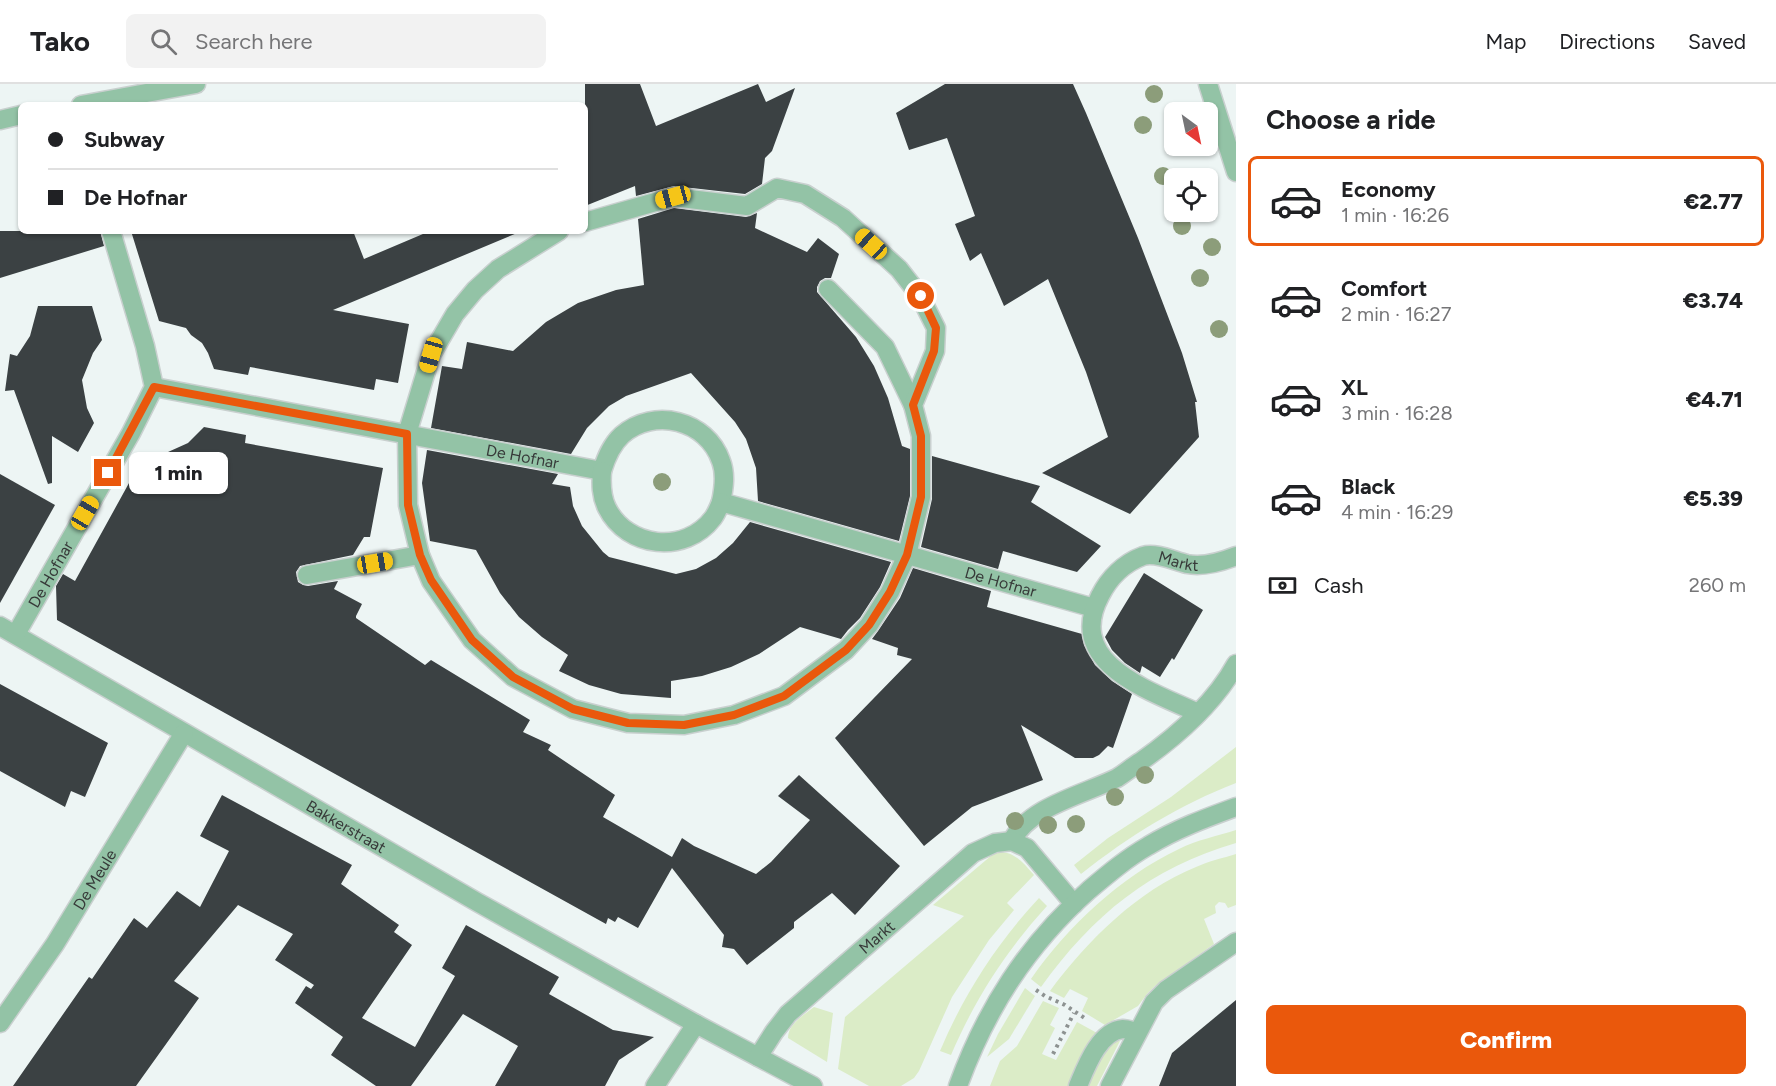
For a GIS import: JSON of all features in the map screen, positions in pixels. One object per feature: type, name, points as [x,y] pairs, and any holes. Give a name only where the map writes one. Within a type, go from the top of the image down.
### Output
[{"type":"street","points":[[97,102],[196,84]]},
{"type":"street","points":[[1208,84],[1236,172]]},
{"type":"street","points":[[0,120],[18,116]]},
{"type":"street","points":[[588,221],[673,197],[747,206],[777,188],[805,194],[843,218],[898,269],[921,296],[936,328],[934,351],[913,405]]},
{"type":"street","points":[[112,234],[145,346],[154,387]]},
{"type":"street","points":[[554,234],[498,269],[475,290],[455,314],[431,355],[407,434],[408,505],[420,555],[431,580],[472,640],[513,677],[573,709],[628,723],[684,725],[734,715],[784,696],[846,650],[869,625],[890,592],[907,555],[921,497],[921,436],[913,405],[885,347],[828,289]]},
{"type":"street","name":"De Hofnar","points":[[8,630],[131,433],[154,387],[602,471]]},
{"type":"street","points":[[658,420],[679,421],[697,429],[712,443],[722,461],[725,482],[721,502],[713,518],[700,531],[684,540],[666,543],[647,541],[631,534],[617,523],[606,507],[601,489],[602,471],[608,452],[621,436],[638,424],[658,420]]},
{"type":"street","name":"De Hofnar","points":[[721,502],[1094,608]]},
{"type":"street","points":[[307,575],[420,555]]},
{"type":"street","name":"Markt","points":[[1198,713],[1128,679],[1110,667],[1094,646],[1091,626],[1094,608],[1113,576],[1126,565],[1145,555],[1165,557],[1190,565],[1219,562],[1236,556]]},
{"type":"street","name":"Bakkerstraat","points":[[8,630],[477,902],[696,1024]]},
{"type":"street","points":[[1074,904],[1027,848],[1012,841],[1016,832],[1034,815],[1119,777],[1162,746],[1226,683],[1236,664]]},
{"type":"street","name":"De Meule","points":[[0,1023],[55,944],[184,733]]},
{"type":"street","points":[[958,1086],[991,1011],[1014,973],[1045,933],[1109,873],[1147,846],[1188,825],[1236,807]]},
{"type":"street","name":"Markt","points":[[758,1057],[788,1014],[973,853],[995,843],[1012,841]]},
{"type":"street","points":[[1110,1086],[1154,1002],[1166,990],[1236,942]]},
{"type":"street","points":[[655,1086],[696,1024],[813,1086]]},
{"type":"street","points":[[1077,1086],[1094,1052],[1110,1034],[1124,1029],[1137,1032]]},
{"type":"path","points":[[1014,973],[1045,996],[1065,1005],[1074,1013],[1110,1034]]},
{"type":"path","points":[[1053,1054],[1074,1013]]},
{"type":"green space","points":[[1236,747],[1236,783],[1194,801],[1155,822],[1081,874],[1074,865],[1108,838],[1171,797]]},
{"type":"green space","points":[[1236,830],[1236,843],[1205,853],[1177,866],[1126,897],[1081,938],[1041,987],[1031,979],[1061,940],[1116,888],[1157,860],[1186,846]]},
{"type":"green space","points":[[997,852],[1014,856],[1034,875],[1007,903],[1014,910],[989,940],[952,997],[914,1078],[901,1086],[869,1086],[838,1069],[845,1017],[964,916],[933,905]]},
{"type":"green space","points":[[1236,854],[1236,905],[1228,908],[1225,903],[1219,902],[1215,906],[1216,913],[1204,919],[1214,944],[1155,986],[1138,1006],[1105,1025],[1082,1011],[1088,998],[1070,989],[1064,998],[1050,991],[1097,936],[1134,903],[1175,877],[1206,863]]},
{"type":"green space","points":[[1039,898],[1047,906],[1018,940],[993,976],[970,1014],[951,1055],[940,1051],[960,1009],[983,970],[1009,933]]},
{"type":"green space","points":[[1025,988],[1035,996],[1009,1039],[987,1057],[998,1034]]},
{"type":"green space","points":[[1043,1001],[1059,1008],[1050,1025],[1055,1028],[1042,1054],[1056,1060],[1077,1022],[1097,1033],[1085,1049],[1068,1086],[990,1086],[1000,1061],[1017,1046]]},
{"type":"green space","points":[[814,1007],[833,1013],[827,1062],[788,1038],[794,1024]]},
{"type":"green space","points":[[1120,1041],[1097,1086],[1086,1086],[1110,1043]]},
{"type":"building","points":[[585,84],[640,84],[656,126],[758,84],[766,102],[795,88],[772,151],[765,158],[762,184],[745,194],[674,186],[636,196],[635,186],[588,205],[588,102],[585,102]]},
{"type":"building","points":[[945,84],[1073,84],[1086,113],[1138,238],[1182,353],[1197,402],[1195,402],[1199,437],[1130,514],[1042,473],[1108,437],[1086,372],[1048,279],[1004,306],[981,253],[970,261],[955,224],[975,216],[947,138],[909,150],[896,113]]},
{"type":"building","points":[[674,208],[746,217],[757,213],[755,228],[807,252],[818,238],[839,254],[831,278],[820,281],[817,292],[856,337],[874,366],[888,398],[902,446],[910,449],[910,496],[899,541],[758,501],[756,468],[746,439],[735,422],[691,373],[626,396],[609,406],[587,428],[571,454],[431,428],[442,366],[462,369],[467,342],[513,351],[546,322],[578,303],[616,290],[644,285],[638,219]]},
{"type":"building","points":[[0,231],[18,231],[18,234],[101,234],[104,246],[0,278]]},
{"type":"building","points":[[132,234],[354,234],[364,259],[423,234],[515,234],[333,310],[409,324],[398,383],[376,379],[374,390],[250,367],[248,375],[214,369],[202,343],[186,328],[159,321]]},
{"type":"building","points":[[38,306],[92,306],[102,340],[93,353],[82,380],[87,408],[94,423],[78,452],[52,436],[52,483],[48,484],[14,390],[5,391],[10,354],[17,356],[30,336]]},
{"type":"building","points":[[204,427],[246,435],[245,443],[383,468],[370,537],[364,537],[353,555],[300,566],[296,572],[298,582],[308,586],[338,581],[334,589],[362,604],[356,618],[425,665],[431,660],[530,720],[523,732],[551,745],[548,750],[615,795],[603,817],[672,857],[682,838],[694,846],[756,874],[771,862],[810,820],[778,796],[799,775],[900,866],[855,915],[832,893],[794,922],[794,928],[747,965],[734,949],[722,947],[724,935],[672,868],[638,928],[618,917],[615,922],[608,918],[606,924],[57,620],[56,586],[63,574],[75,581],[145,454],[168,452],[188,443]]},
{"type":"building","points":[[427,450],[558,474],[552,484],[570,487],[573,506],[582,526],[603,552],[609,557],[676,574],[696,569],[716,558],[733,543],[750,522],[891,562],[880,587],[860,618],[841,639],[800,627],[759,654],[731,667],[702,676],[671,681],[671,698],[621,694],[589,685],[559,671],[568,655],[519,617],[500,593],[476,550],[430,541],[422,483]]},
{"type":"building","points":[[932,456],[1040,486],[1031,502],[1101,546],[1077,572],[1003,551],[998,569],[921,547],[932,499]]},
{"type":"building","points":[[0,474],[55,505],[0,603]]},
{"type":"building","points":[[913,568],[991,591],[987,607],[1082,634],[1084,645],[1095,665],[1112,681],[1132,694],[1113,748],[1108,746],[1093,758],[1075,758],[1021,725],[1043,780],[972,807],[924,846],[835,738],[912,659],[897,655],[898,648],[872,639],[900,598]]},
{"type":"building","points":[[1144,573],[1203,610],[1174,660],[1172,658],[1160,677],[1142,666],[1140,673],[1125,663],[1112,650],[1105,637]]},
{"type":"building","points":[[0,684],[108,743],[85,797],[71,791],[65,807],[0,771]]},
{"type":"building","points":[[222,795],[352,865],[341,884],[399,925],[394,932],[412,945],[362,1018],[415,1047],[455,976],[442,968],[466,925],[559,977],[549,994],[613,1030],[654,1037],[619,1060],[605,1086],[495,1086],[518,1046],[463,1014],[411,1086],[376,1086],[331,1055],[343,1037],[295,1003],[306,986],[311,989],[314,985],[275,960],[293,934],[238,905],[174,981],[199,998],[136,1086],[13,1086],[89,977],[92,979],[134,918],[147,928],[177,891],[200,907],[229,851],[200,836]]},
{"type":"building","points":[[1236,1000],[1236,1086],[1159,1086],[1172,1053]]},
{"type":"route","points":[[108,473],[154,387],[407,434],[408,505],[420,555],[431,580],[472,640],[513,677],[573,709],[628,723],[684,725],[734,715],[784,696],[846,650],[869,625],[890,592],[907,555],[921,497],[921,436],[913,405],[934,351],[936,328],[921,296]]}]
